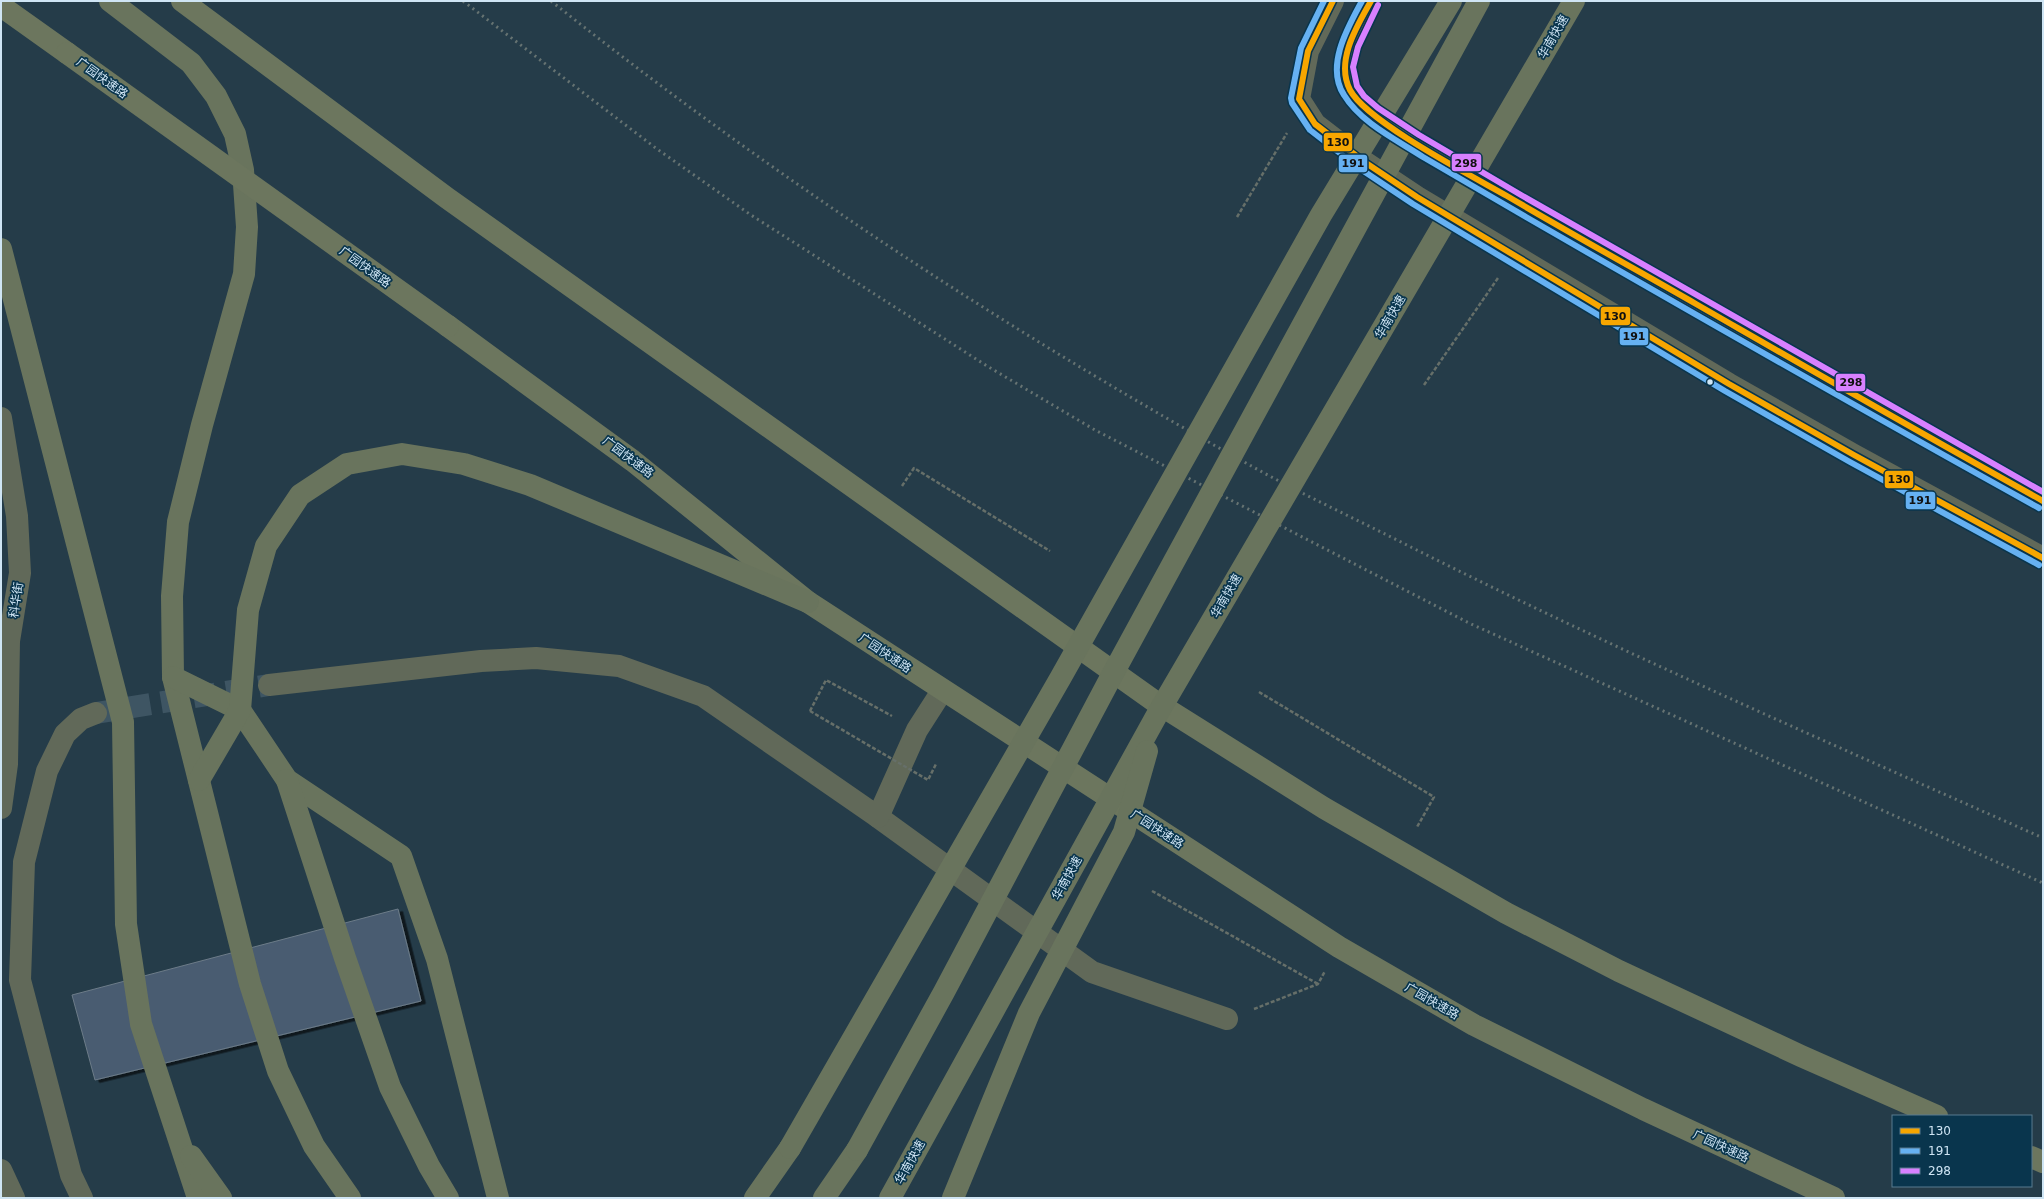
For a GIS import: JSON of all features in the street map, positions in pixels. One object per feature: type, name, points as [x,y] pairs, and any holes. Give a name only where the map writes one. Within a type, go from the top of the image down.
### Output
[{"type":"highway","points":[[110,1],[191,63],[216,96],[235,134],[243,170],[248,227],[244,274],[202,425],[178,522],[172,596],[173,678],[200,780],[250,984],[278,1071],[314,1146],[350,1198]]},
{"type":"highway","points":[[182,1],[447,198],[1151,698],[1318,804],[1506,913],[1619,971],[1794,1053],[1935,1115]]},
{"type":"highway","points":[[755,1198],[790,1148],[1064,670],[1321,215],[1451,1]]},
{"type":"highway","points":[[824,1198],[857,1150],[944,992],[1107,686],[1479,1]]},
{"type":"highway","name":"华南快速","points":[[890,1198],[1158,713],[1574,1]]},
{"type":"highway","name":"广园快速路","points":[[1,6],[448,326],[633,461],[808,602],[942,691],[1339,947],[1474,1025],[1643,1109],[1834,1198]]},
{"type":"highway","points":[[1,249],[123,722],[126,924],[141,1024],[198,1198]]},
{"type":"highway","points":[[200,780],[240,710],[248,610],[266,546],[300,495],[347,464],[402,454],[464,464],[530,485],[808,602]]},
{"type":"highway","points":[[173,678],[240,710],[287,780],[345,958],[390,1087],[429,1166],[448,1198]]},
{"type":"highway","points":[[953,1198],[1029,1013],[1124,832],[1158,713]]},
{"type":"highway","points":[[287,780],[401,856],[437,959],[498,1198]]},
{"type":"highway","points":[[180,1140],[221,1198]]},
{"type":"highway","points":[[2032,1157],[2043,1162]]},
{"type":"street","points":[[1333,1],[1308,51],[1299,99],[1315,124],[1363,161],[1417,197],[1729,384],[1854,455],[2043,558]]},
{"type":"street","points":[[1371,1],[1355,31],[1347,55],[1345,75],[1350,91],[1361,104],[1387,124],[1553,224],[1952,451],[2043,500]]},
{"type":"street","name":"科华街","points":[[1,418],[17,516],[20,573],[10,641],[7,764],[1,808]]},
{"type":"street","points":[[269,685],[481,661],[536,658],[619,666],[703,696],[878,817],[1092,972],[1226,1019]]},
{"type":"street","points":[[878,817],[917,730],[942,691]]},
{"type":"street","points":[[82,1198],[71,1175],[20,980],[24,862],[47,772],[65,734],[81,719],[96,713]]},
{"type":"street","points":[[1,1170],[14,1198]]},
{"type":"path","points":[[1237,217],[1287,133],[1299,99]]},
{"type":"path","points":[[1424,385],[1514,255]]},
{"type":"path","points":[[914,468],[1050,551]]},
{"type":"path","points":[[917,730],[826,680],[810,711],[928,780],[936,764]]},
{"type":"path","points":[[1259,692],[1434,798],[1402,852]]},
{"type":"path","points":[[1152,891],[1318,984]]},
{"type":"path","points":[[1226,1019],[1318,984],[1339,947]]},
{"type":"building","points":[[398,909],[421,1001],[95,1080],[72,995]]},
{"type":"tunnel","points":[[96,713],[269,685]]},
{"type":"railway","points":[[463,1],[657,149],[751,215],[987,366],[1095,430],[1469,623],[2043,883]]},
{"type":"railway","points":[[551,1],[634,66],[719,129],[893,249],[982,307],[1072,362],[1255,468],[1324,504],[1554,617],[1716,692],[2043,838]]},
{"type":"transit line","name":"191","points":[[1324,1],[1301,48],[1291,98],[1292,103],[1310,130],[1359,168],[1413,204],[1725,391],[1850,462],[2039,565]]},
{"type":"transit line","name":"130","points":[[1333,1],[1308,51],[1299,99],[1315,124],[1363,161],[1417,197],[1729,384],[1854,455],[2043,558]]},
{"type":"transit line","name":"191","points":[[1362,1],[1345,35],[1338,59],[1337,72],[1339,84],[1351,105],[1380,130],[1526,217],[1782,364],[2039,508]]},
{"type":"transit line","name":"130","points":[[1371,1],[1354,32],[1346,56],[1345,67],[1346,79],[1350,90],[1360,103],[1377,117],[1422,148],[1446,162],[2043,501]]},
{"type":"transit line","name":"298","points":[[1378,5],[1358,47],[1353,67],[1357,86],[1364,96],[1378,108],[1419,135],[1521,195],[2043,492]]}]
